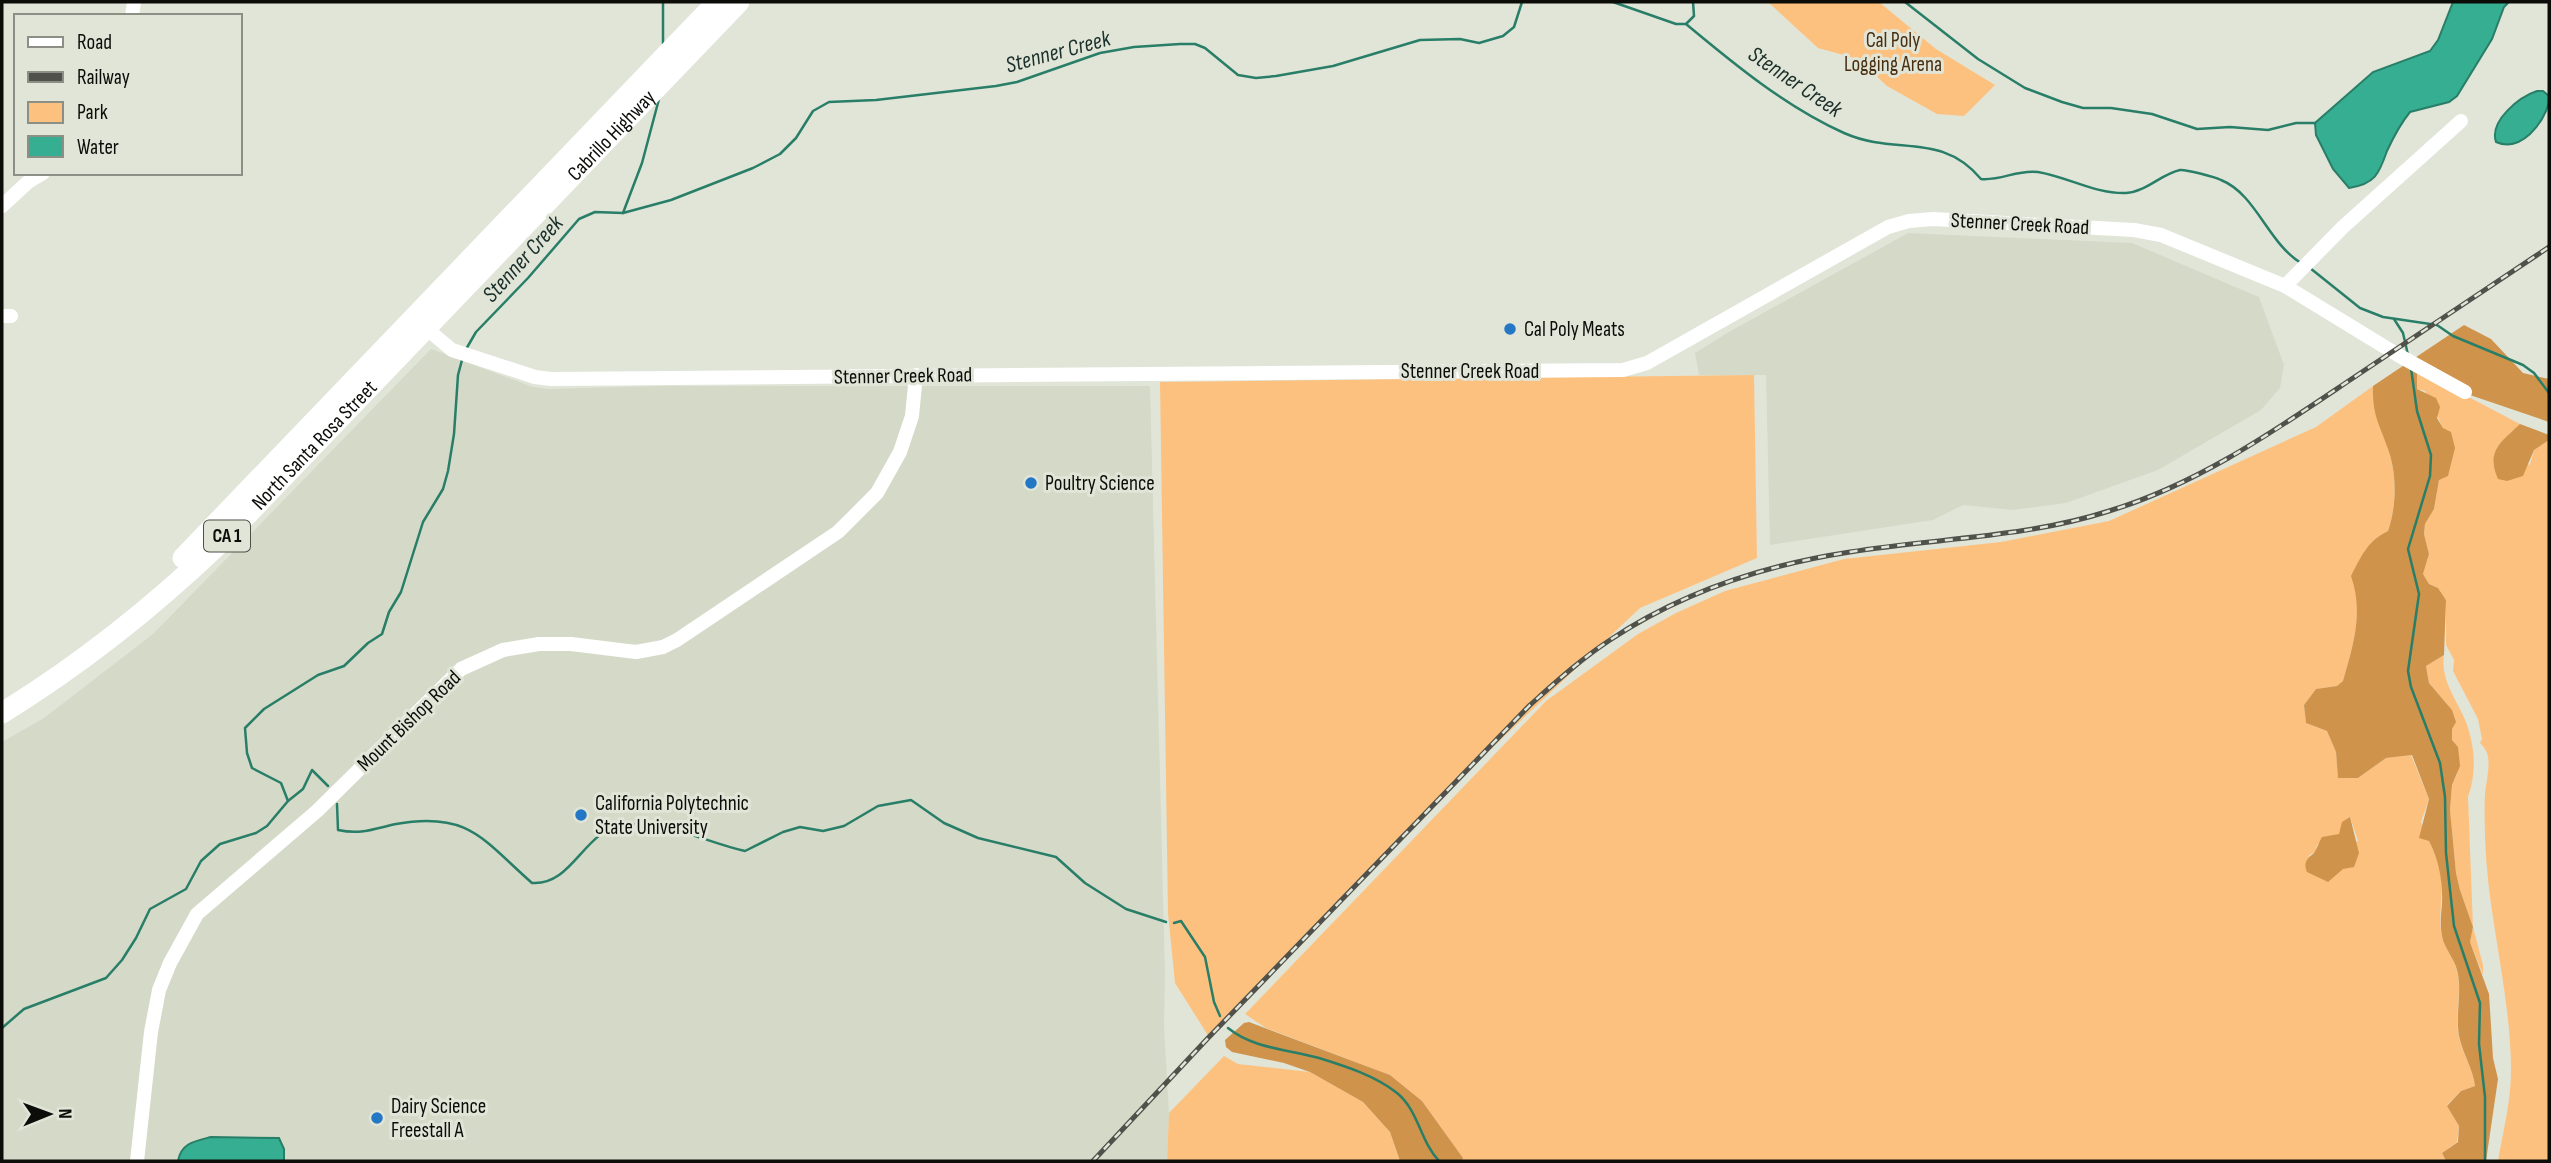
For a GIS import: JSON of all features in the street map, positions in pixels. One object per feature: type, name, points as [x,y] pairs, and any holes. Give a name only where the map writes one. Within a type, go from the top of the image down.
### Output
[{"type":"highway","name":"Cabrillo Highway","points":[[420,323],[717,2]]},
{"type":"highway","name":"Cabrillo Highway","points":[[420,323],[739,2]]},
{"type":"highway","name":"North Santa Rosa Street","points":[[2,698],[97,632],[175,566],[420,323]]},
{"type":"highway","name":"North Santa Rosa Street","points":[[2,713],[82,660],[148,609],[186,575],[420,323]]},
{"type":"street","points":[[2285,286],[2461,121]]},
{"type":"street","points":[[2,206],[40,175]]},
{"type":"street","name":"Stenner Creek Road","points":[[420,323],[452,350],[535,377],[565,380],[1623,370],[1647,363],[1888,227],[1909,221],[1933,219],[2146,231],[2161,235],[2285,286],[2398,355],[2465,392]]},
{"type":"street","name":"Mount Bishop Road","points":[[138,1161],[151,1032],[159,990],[170,963],[197,914],[317,811],[461,668],[503,650],[539,644],[571,644],[636,652],[663,647],[838,532],[877,493],[900,452],[912,416],[916,375]]},
{"type":"shaded area","points":[[1908,233],[2132,243],[2259,297],[2284,365],[2280,388],[2261,410],[2158,470],[2066,503],[2012,510],[1963,505],[1933,520],[1770,545],[1766,375],[1699,375],[1695,353]]},
{"type":"shaded area","points":[[2464,325],[2491,339],[2523,373],[2549,379],[2549,422],[2470,395],[2417,371],[2417,389],[2436,398],[2440,407],[2437,418],[2443,428],[2451,432],[2455,448],[2448,476],[2439,480],[2434,509],[2425,524],[2424,534],[2429,554],[2423,574],[2429,584],[2438,588],[2446,600],[2444,655],[2426,666],[2429,683],[2452,710],[2456,722],[2452,729],[2452,740],[2458,747],[2460,766],[2452,785],[2450,810],[2456,873],[2473,927],[2470,942],[2489,994],[2493,1058],[2498,1079],[2486,1161],[2446,1161],[2442,1153],[2458,1142],[2459,1126],[2447,1106],[2461,1091],[2475,1086],[2458,1032],[2459,978],[2442,936],[2440,871],[2429,841],[2419,838],[2429,799],[2412,755],[2386,758],[2358,778],[2338,778],[2336,752],[2327,731],[2306,723],[2304,705],[2316,689],[2337,686],[2343,681],[2357,616],[2351,576],[2365,550],[2388,531],[2393,513],[2394,474],[2376,414],[2373,386]]},
{"type":"shaded area","name":"California Polytechnic State University","points":[[431,349],[533,387],[549,389],[656,386],[1150,386],[1165,973],[1164,1026],[1169,1113],[1167,1161],[2,1161],[2,742],[44,718],[153,634]]},
{"type":"shaded area","points":[[2520,424],[2549,435],[2549,440],[2534,450],[2523,476],[2507,481],[2498,479],[2494,454],[2501,442]]},
{"type":"shaded area","points":[[2350,817],[2359,853],[2354,867],[2343,869],[2328,882],[2307,872],[2306,861],[2322,837],[2339,834],[2342,822]]},
{"type":"shaded area","points":[[1249,1022],[1390,1075],[1422,1101],[1463,1158],[1462,1161],[1400,1161],[1390,1132],[1363,1102],[1310,1072],[1284,1063],[1232,1052],[1226,1047],[1225,1040],[1244,1023]]},
{"type":"green space","name":"Cal Poly Logging Arena","points":[[1768,2],[1879,2],[1936,49],[1995,85],[1964,116],[1937,114],[1887,86],[1858,59],[1818,48]]},
{"type":"green space","points":[[2417,370],[2520,424],[2497,448],[2494,461],[2499,479],[2530,464],[2534,450],[2549,440],[2549,1161],[2498,1161],[2511,1071],[2507,1012],[2487,866],[2485,794],[2488,755],[2480,743],[2482,739],[2478,719],[2453,671],[2454,660],[2446,645],[2446,600],[2438,588],[2429,584],[2423,574],[2429,554],[2424,534],[2425,524],[2434,509],[2443,428],[2425,391],[2417,389]]},
{"type":"green space","points":[[1754,375],[1757,558],[1640,608],[1461,777],[1209,1037],[1175,983],[1168,913],[1160,382]]},
{"type":"green space","points":[[2373,386],[2376,412],[2394,474],[2393,513],[2388,531],[2366,550],[2352,576],[2357,616],[2343,681],[2337,686],[2316,689],[2304,705],[2306,723],[2327,731],[2336,752],[2338,778],[2358,778],[2386,758],[2411,755],[2429,799],[2421,822],[2440,871],[2442,937],[2459,979],[2458,1032],[2475,1086],[2461,1091],[2447,1105],[2459,1126],[2457,1142],[2442,1153],[2446,1161],[1462,1161],[1463,1158],[1422,1101],[1390,1075],[1266,1028],[1245,1014],[1546,701],[1638,634],[1676,613],[1725,591],[1844,559],[2001,542],[2109,521],[2316,427]],"holes":[[[2350,817],[2358,841],[2307,857],[2316,851],[2317,845],[2339,834]]]},
{"type":"green space","points":[[2444,655],[2444,673],[2466,722],[2473,750],[2473,778],[2468,797],[2473,927],[2456,873],[2450,810],[2452,785],[2457,774],[2458,747],[2452,740],[2452,710],[2429,683],[2426,666]]},
{"type":"green space","points":[[2473,927],[2483,965],[2483,975],[2470,942]]},
{"type":"green space","points":[[1224,1056],[1238,1064],[1310,1072],[1363,1102],[1390,1132],[1400,1161],[1167,1161],[1169,1113]]},
{"type":"water","points":[[2453,2],[2509,2],[2504,7],[2492,39],[2457,96],[2449,102],[2410,112],[2375,177],[2365,184],[2349,188],[2333,169],[2316,135],[2315,123],[2373,72],[2430,51],[2438,40]]},
{"type":"water","points":[[2537,91],[2543,91],[2549,96],[2549,102],[2537,127],[2522,140],[2514,143],[2496,142],[2495,134],[2501,118],[2514,104]]},
{"type":"water","points":[[211,1137],[279,1138],[284,1149],[284,1161],[178,1161],[186,1147]]},
{"type":"waterway","points":[[663,2],[663,44]]},
{"type":"waterway","name":"Stenner Creek","points":[[465,351],[476,332],[579,219],[595,212],[623,213],[671,200],[753,168],[780,154],[796,138],[813,111],[829,102],[876,100],[996,86],[1017,82],[1100,53],[1134,47],[1180,44],[1195,44],[1205,48],[1238,75],[1256,78],[1276,76],[1333,66],[1420,40],[1460,39],[1479,43],[1503,36],[1514,27],[1522,2]]},
{"type":"waterway","name":"Stenner Creek","points":[[1613,2],[1676,24],[1686,24],[1781,98],[1844,133],[1863,140],[1934,149],[1966,164],[1981,179],[2038,172],[2115,193],[2140,190],[2180,170],[2218,179],[2244,196],[2280,244],[2301,263]]},
{"type":"waterway","points":[[1686,24],[1694,16],[1693,2]]},
{"type":"waterway","points":[[1905,2],[1978,59],[2025,88],[2062,102],[2083,108],[2111,108],[2152,114],[2197,129],[2230,127],[2268,130],[2296,123],[2315,123]]},
{"type":"waterway","points":[[623,213],[642,163],[659,99]]},
{"type":"waterway","name":"Stenner Creek","points":[[2310,268],[2360,308],[2383,317],[2437,325],[2453,336],[2523,365],[2534,373],[2549,393]]},
{"type":"waterway","points":[[2394,319],[2403,333],[2408,355]]},
{"type":"waterway","name":"Stenner Creek","points":[[288,801],[281,783],[252,768],[247,753],[245,728],[264,709],[318,675],[344,666],[368,643],[382,634],[389,612],[401,592],[423,522],[443,489],[454,434],[458,375],[462,360]]},
{"type":"waterway","points":[[2411,368],[2417,411],[2431,455],[2430,476],[2408,549],[2419,594],[2408,671],[2411,687],[2440,763],[2454,926],[2480,1003],[2479,1044],[2485,1097],[2485,1161]]},
{"type":"waterway","name":"Stenner Creek","points":[[2,1028],[24,1009],[106,978],[122,960],[150,909],[186,889],[201,861],[220,844],[256,833],[267,826],[288,801],[303,789],[312,770],[328,786]]},
{"type":"waterway","points":[[337,804],[338,830],[360,832],[421,821],[441,822],[473,832],[532,883],[546,882],[558,876],[599,836],[624,825],[640,824],[670,829],[745,851],[783,832],[800,827],[823,831],[844,826],[878,806],[911,800],[944,823],[978,838],[1056,857],[1085,883],[1126,909],[1166,922]]},
{"type":"waterway","points":[[1174,923],[1181,921],[1205,957],[1214,1002],[1220,1016]]},
{"type":"waterway","points":[[1228,1028],[1238,1035],[1271,1048],[1339,1064],[1389,1087],[1410,1108],[1439,1161]]},
{"type":"railway","points":[[1093,1161],[1530,705],[1579,663],[1637,623],[1695,594],[1787,564],[1882,547],[2045,527],[2142,500],[2204,471],[2264,437],[2549,247]]},
{"type":"place","name":"Cal Poly Meats","points":[[1510,329]]},
{"type":"place","name":"Poultry Science","points":[[1031,483]]},
{"type":"place","name":"California Polytechnic State University","points":[[581,815]]},
{"type":"place","name":"Dairy Science Freestall A","points":[[377,1118]]}]
